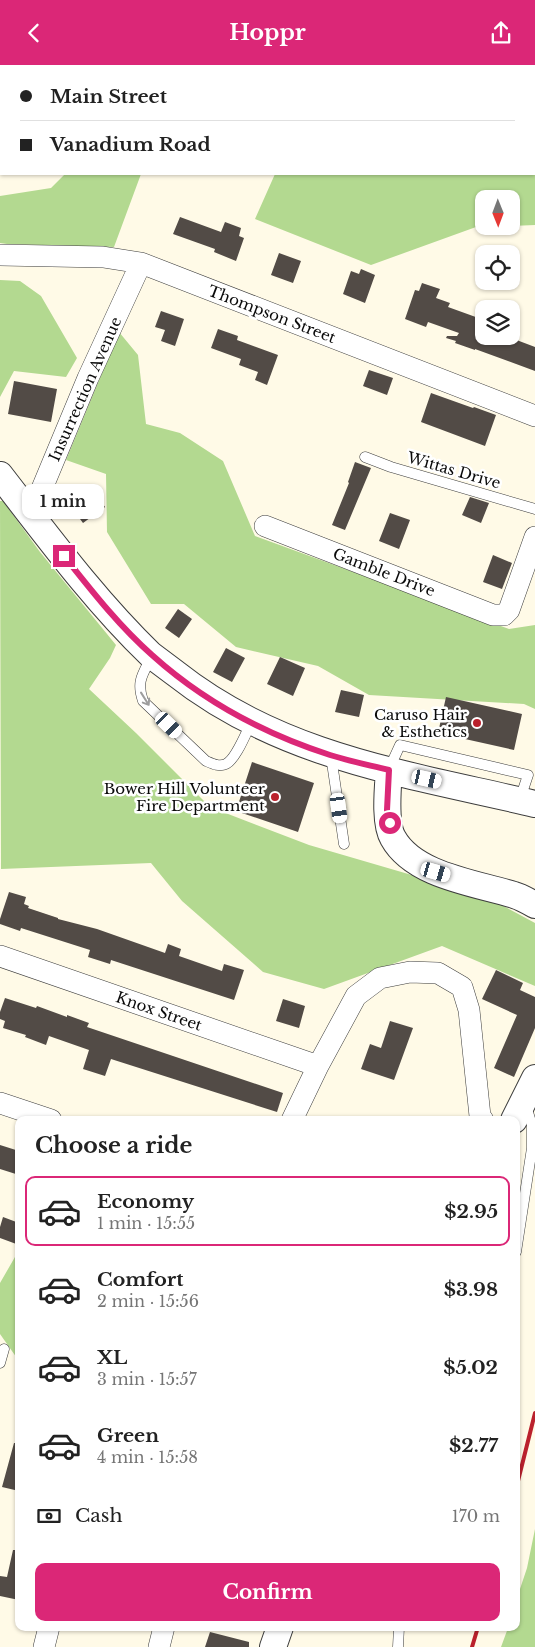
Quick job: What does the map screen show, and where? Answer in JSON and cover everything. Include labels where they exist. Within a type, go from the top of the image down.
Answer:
[{"type":"street","name":"Thompson Street","points":[[0,255],[103,257],[141,263],[535,416]]},
{"type":"street","name":"Insurrection Avenue","points":[[31,515],[88,378],[141,263]]},
{"type":"street","points":[[0,475],[97,597],[152,655],[200,693],[251,723],[331,755],[527,802]]},
{"type":"street","name":"Gamble Drive","points":[[265,526],[493,615],[504,615],[509,611],[535,537]]},
{"type":"street","points":[[389,770],[387,810],[392,837],[406,855],[436,872],[516,896],[535,905]]},
{"type":"street","name":"Knox Street","points":[[0,956],[318,1066]]},
{"type":"street","points":[[294,1116],[318,1066],[356,996],[380,978],[410,972],[438,973],[462,987],[469,1010],[480,1116]]},
{"type":"street","points":[[0,1103],[39,1116]]},
{"type":"street","points":[[44,1647],[48,1631]]},
{"type":"street","points":[[159,1647],[163,1631]]},
{"type":"street","points":[[273,1647],[279,1631]]},
{"type":"lane","name":"Wittas Drive","points":[[365,457],[391,467],[535,509]]},
{"type":"lane","points":[[152,655],[139,682],[143,701],[206,761],[216,765],[225,765],[232,760],[251,723]]},
{"type":"lane","points":[[331,755],[344,844]]},
{"type":"lane","points":[[520,1227],[532,1148],[532,1125],[524,1100]]},
{"type":"lane","points":[[0,1363],[4,1349]]},
{"type":"lane","points":[[398,1647],[399,1631]]},
{"type":"green space","points":[[64,175],[141,175],[114,247],[0,243],[0,196],[51,188]]},
{"type":"green space","points":[[275,175],[535,175],[535,225],[520,226],[520,190],[475,190],[475,227],[371,265],[255,219]]},
{"type":"green space","points":[[0,280],[20,281],[41,296],[77,358],[66,377],[14,371],[0,397]]},
{"type":"green space","points":[[119,332],[138,355],[146,424],[180,433],[223,461],[255,536],[509,629],[535,625],[535,709],[524,704],[369,695],[318,666],[236,647],[184,604],[151,604],[107,532],[106,474],[66,460]]},
{"type":"green space","points":[[0,501],[3,501],[40,552],[116,645],[110,658],[89,689],[210,807],[309,845],[487,897],[535,923],[535,986],[442,946],[324,989],[263,972],[182,901],[151,863],[1,869]]},
{"type":"green space","points":[[15,1257],[15,1355],[0,1334],[0,1283]]},
{"type":"green space","points":[[535,1529],[535,1647],[501,1647],[507,1631],[520,1631],[520,1589],[527,1568]]},
{"type":"building","points":[[180,217],[221,232],[225,222],[241,228],[239,236],[244,238],[236,261],[214,252],[215,249],[173,234]]},
{"type":"building","points":[[279,253],[301,261],[293,283],[271,275]]},
{"type":"building","points":[[361,269],[375,275],[365,303],[343,294],[351,271],[359,274]]},
{"type":"building","points":[[422,283],[440,289],[436,298],[450,303],[448,307],[475,317],[475,345],[520,345],[520,341],[535,347],[535,371],[455,343],[456,341],[446,338],[447,336],[457,336],[459,333],[428,322],[426,327],[405,319],[415,290],[419,291]]},
{"type":"building","points":[[161,311],[184,319],[175,346],[161,341],[165,330],[155,327]]},
{"type":"building","points":[[218,329],[238,336],[237,340],[278,355],[267,385],[255,380],[258,372],[239,365],[241,359],[211,348]]},
{"type":"building","points":[[369,370],[393,378],[387,395],[363,386]]},
{"type":"building","points":[[14,381],[57,389],[51,422],[8,414]]},
{"type":"building","points":[[431,393],[496,415],[485,446],[421,422]]},
{"type":"building","points":[[355,462],[371,468],[345,530],[332,525],[349,483]]},
{"type":"building","points":[[89,484],[105,507],[83,523],[66,500]]},
{"type":"building","points":[[470,497],[489,503],[481,523],[462,515]]},
{"type":"building","points":[[390,513],[410,520],[399,549],[379,541]]},
{"type":"building","points":[[493,555],[512,563],[502,589],[483,582]]},
{"type":"building","points":[[178,609],[192,619],[179,638],[165,628]]},
{"type":"building","points":[[226,648],[245,658],[232,682],[213,672]]},
{"type":"building","points":[[280,657],[305,668],[293,696],[267,684]]},
{"type":"building","points":[[341,690],[364,695],[359,717],[335,712]]},
{"type":"building","points":[[446,697],[522,714],[514,750],[438,733]]},
{"type":"building","name":"Bower Hill Volunteer Fire Department","points":[[252,762],[314,783],[298,832],[236,811]]},
{"type":"building","points":[[9,892],[26,897],[24,904],[29,906],[28,908],[58,919],[97,929],[165,953],[168,944],[181,949],[179,956],[222,971],[224,964],[244,970],[234,1000],[111,960],[110,964],[88,957],[90,950],[21,928],[20,931],[0,924]]},
{"type":"building","points":[[496,970],[523,983],[520,990],[535,997],[535,1028],[514,1077],[494,1068],[517,1015],[482,999]]},
{"type":"building","points":[[5,998],[36,1008],[37,1006],[67,1017],[67,1015],[89,1023],[87,1027],[283,1093],[277,1112],[111,1059],[105,1076],[83,1069],[89,1050],[49,1036],[46,1045],[25,1037],[26,1035],[3,1028],[5,1021],[0,1019],[0,1012]]},
{"type":"building","points":[[283,999],[305,1006],[299,1028],[276,1021]]},
{"type":"building","points":[[390,1021],[413,1028],[394,1080],[361,1069],[370,1044],[381,1048]]},
{"type":"building","points":[[0,1145],[15,1150],[15,1174],[0,1169]]},
{"type":"building","points":[[3,1217],[15,1222],[15,1244],[0,1238],[0,1227]]},
{"type":"building","points":[[14,1443],[15,1443],[15,1490],[2,1487]]},
{"type":"building","points":[[13,1550],[15,1550],[15,1599],[0,1596],[0,1576],[7,1577]]},
{"type":"building","points":[[210,1632],[249,1642],[249,1647],[205,1647]]},
{"type":"railway","points":[[520,1473],[535,1413]]},
{"type":"railway","points":[[472,1647],[477,1631]]},
{"type":"place","name":"Caruso Hair & Esthetics","points":[[477,723]]},
{"type":"place","name":"Bower Hill Volunteer Fire Department","points":[[275,797]]},
{"type":"route","points":[[64,556],[97,597],[152,655],[200,693],[251,723],[290,740],[331,755],[389,770],[387,810],[390,823]]}]
